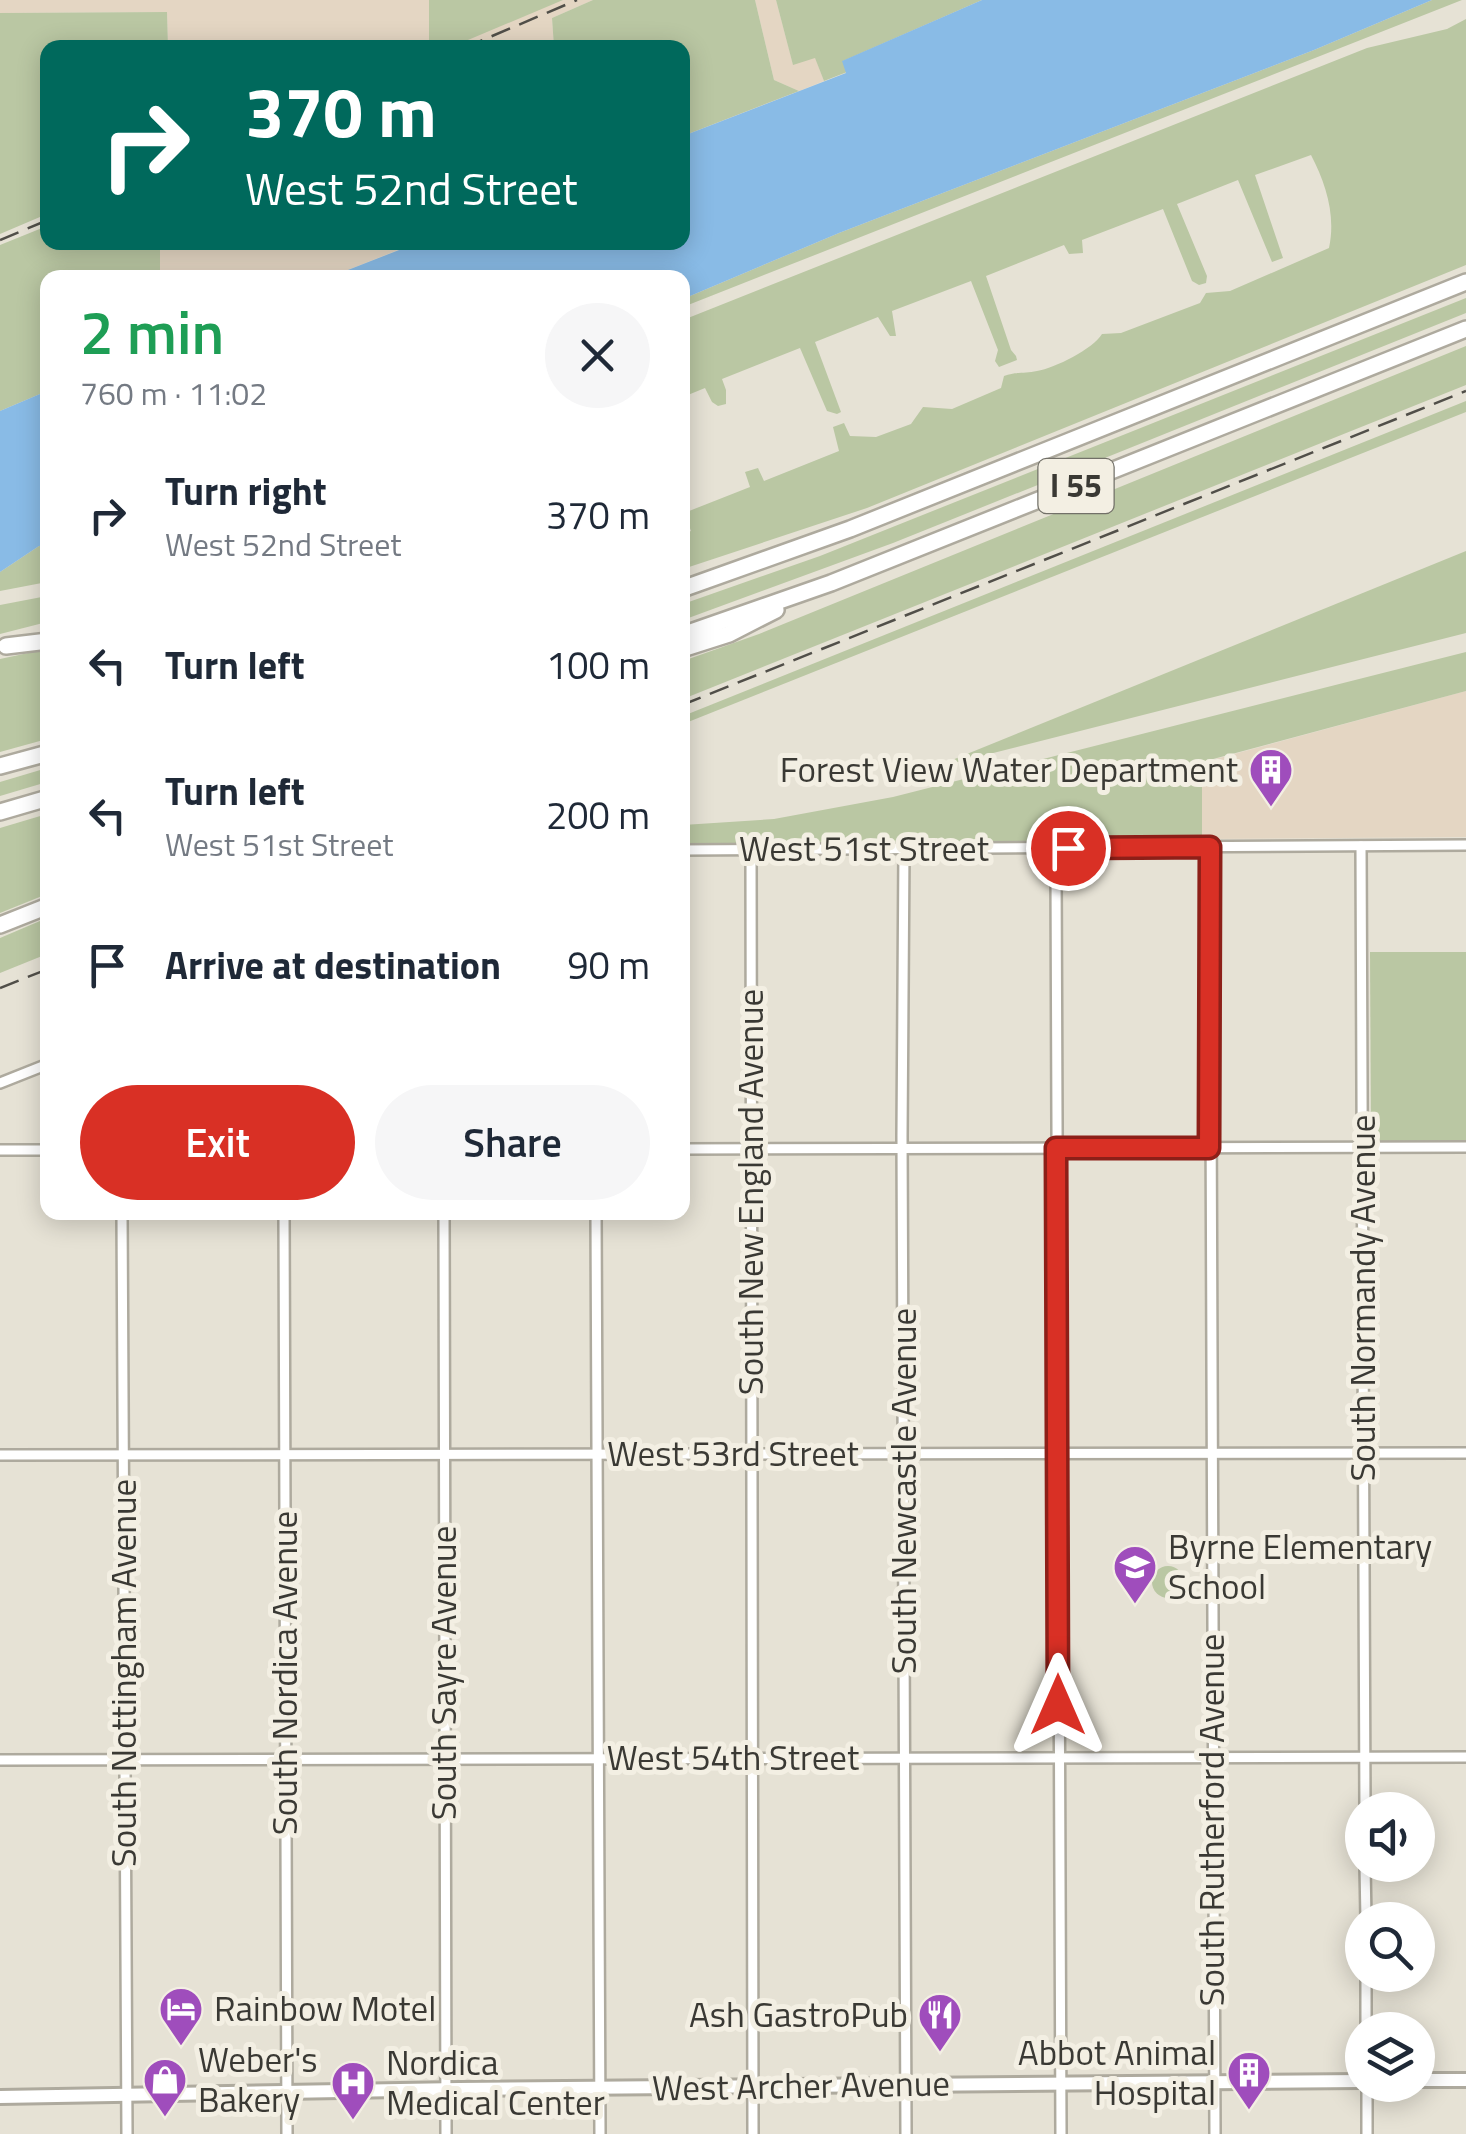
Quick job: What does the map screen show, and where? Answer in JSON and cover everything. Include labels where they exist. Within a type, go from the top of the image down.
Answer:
[{"type":"highway","name":"I 55","points":[[690,584],[746,568],[1466,282]]},
{"type":"highway","name":"I 55","points":[[690,631],[831,583],[1466,330]]},
{"type":"highway","points":[[690,646],[729,634],[831,583]]},
{"type":"highway","points":[[6,646],[40,642]]},
{"type":"highway","points":[[0,766],[40,755]]},
{"type":"highway","points":[[0,812],[40,800]]},
{"type":"highway","points":[[0,925],[40,909]]},
{"type":"main road","points":[[1435,2080],[1466,2080]]},
{"type":"main road","name":"West Archer Avenue","points":[[0,2098],[752,2086],[1345,2083]]},
{"type":"street","name":"West 51st Street","points":[[690,850],[1466,845]]},
{"type":"street","name":"South Normandy Avenue","points":[[1361,846],[1365,1792]]},
{"type":"street","name":"South Rutherford Avenue","points":[[1210,847],[1214,2134]]},
{"type":"street","name":"South Newcastle Avenue","points":[[904,849],[906,2134]]},
{"type":"street","name":"South New England Avenue","points":[[750,850],[753,2134]]},
{"type":"street","points":[[1056,871],[1060,2134]]},
{"type":"street","points":[[0,1083],[40,1067]]},
{"type":"street","points":[[690,1149],[1466,1147]]},
{"type":"street","points":[[0,1150],[40,1150]]},
{"type":"street","name":"South Nottingham Avenue","points":[[122,1220],[126,2134]]},
{"type":"street","name":"South Nordica Avenue","points":[[284,1220],[287,2134]]},
{"type":"street","name":"South Sayre Avenue","points":[[444,1220],[446,2134]]},
{"type":"street","points":[[596,1220],[600,2134]]},
{"type":"street","name":"West 53rd Street","points":[[0,1455],[1466,1452]]},
{"type":"street","name":"West 54th Street","points":[[0,1760],[1466,1757]]},
{"type":"street","points":[[1365,2102],[1367,2134]]},
{"type":"shaded area","points":[[0,0],[593,0],[552,18],[553,40],[168,40],[167,12],[0,13]]},
{"type":"shaded area","points":[[755,0],[776,0],[793,64],[815,57],[824,81],[799,91],[774,80]]},
{"type":"shaded area","points":[[160,250],[398,250],[348,270],[160,270]]},
{"type":"shaded area","points":[[1466,691],[1466,837],[1202,839],[1201,763]]},
{"type":"green space","points":[[429,0],[563,0],[468,40],[429,40]]},
{"type":"green space","points":[[593,0],[755,0],[774,80],[799,91],[690,133],[690,40],[554,40],[552,18]]},
{"type":"green space","points":[[776,0],[982,0],[843,61],[847,72],[824,81],[815,58],[793,65]]},
{"type":"green space","points":[[1432,0],[1462,0],[690,304],[690,296],[839,233],[1314,50]]},
{"type":"green space","points":[[167,12],[168,40],[40,40],[40,217],[0,234],[0,13]]},
{"type":"green space","points":[[1466,19],[1466,265],[867,508],[690,567],[690,511],[750,487],[745,472],[758,468],[764,481],[839,451],[833,427],[844,423],[850,436],[876,437],[911,424],[923,407],[952,409],[1001,388],[1004,376],[1063,362],[1091,346],[1102,334],[1121,333],[1200,303],[1206,293],[1230,291],[1329,248],[1330,212],[1311,155],[1255,175],[1283,258],[1272,262],[1238,180],[1177,204],[1207,276],[1206,283],[1192,281],[1163,209],[1082,240],[1083,253],[1069,254],[1064,245],[986,276],[1017,360],[999,367],[995,361],[998,350],[971,281],[892,311],[896,336],[890,336],[878,317],[815,342],[841,412],[837,414],[827,411],[800,348],[722,379],[726,404],[718,406],[712,402],[705,388],[690,394],[690,317],[1367,48],[1447,29]]},
{"type":"green space","points":[[40,229],[40,250],[160,250],[160,270],[40,270],[40,394],[0,411],[0,245]]},
{"type":"green space","points":[[1466,298],[1466,313],[893,543],[690,617],[690,602],[820,556]]},
{"type":"green space","points":[[1466,346],[1466,385],[690,696],[690,659],[759,634]]},
{"type":"green space","points":[[1466,401],[1466,412],[690,721],[690,713]]},
{"type":"green space","points":[[39,546],[40,583],[0,591],[0,572]]},
{"type":"green space","points":[[1466,551],[1466,633],[930,769]]},
{"type":"green space","points":[[40,597],[40,624],[0,634],[0,605]]},
{"type":"green space","points":[[40,650],[40,741],[0,752],[0,659]]},
{"type":"green space","points":[[1466,652],[1466,691],[1202,762],[1202,839],[690,846],[690,825],[774,819],[893,797]]},
{"type":"green space","points":[[40,770],[40,784],[0,796],[0,782]]},
{"type":"green space","points":[[40,816],[40,897],[0,913],[0,828]]},
{"type":"green space","points":[[40,921],[40,957],[0,973],[0,938]]},
{"type":"green space","points":[[1370,952],[1466,952],[1466,1141],[1379,1141],[1371,1137]]},
{"type":"green space","points":[[1168,1566],[1179,1571],[1184,1582],[1179,1593],[1168,1598],[1157,1593],[1152,1582],[1157,1571]]},
{"type":"water","points":[[982,0],[1432,0],[1314,50],[839,233],[690,296],[690,270],[348,270],[399,250],[690,250],[690,133],[846,73],[842,61]]},
{"type":"water","points":[[40,394],[40,546],[0,572],[0,411]]},
{"type":"railway","points":[[483,40],[577,0]]},
{"type":"railway","points":[[0,240],[40,223]]},
{"type":"railway","points":[[690,702],[1466,391]]},
{"type":"railway","points":[[0,988],[40,972]]},
{"type":"place","name":"Forest View Water Department","points":[[1271,808]]},
{"type":"place","name":"Byrne Elementary School","points":[[1135,1605]]},
{"type":"place","name":"Rainbow Motel","points":[[181,2047]]},
{"type":"place","name":"Ash GastroPub","points":[[940,2053]]},
{"type":"place","name":"Abbot Animal Hospital","points":[[1249,2111]]},
{"type":"place","name":"Weber's Bakery","points":[[165,2118]]},
{"type":"place","name":"Nordica Medical Center","points":[[353,2121]]},
{"type":"route","points":[[1058,1705],[1056,1148],[1209,1148],[1210,847],[1068,848]]}]
